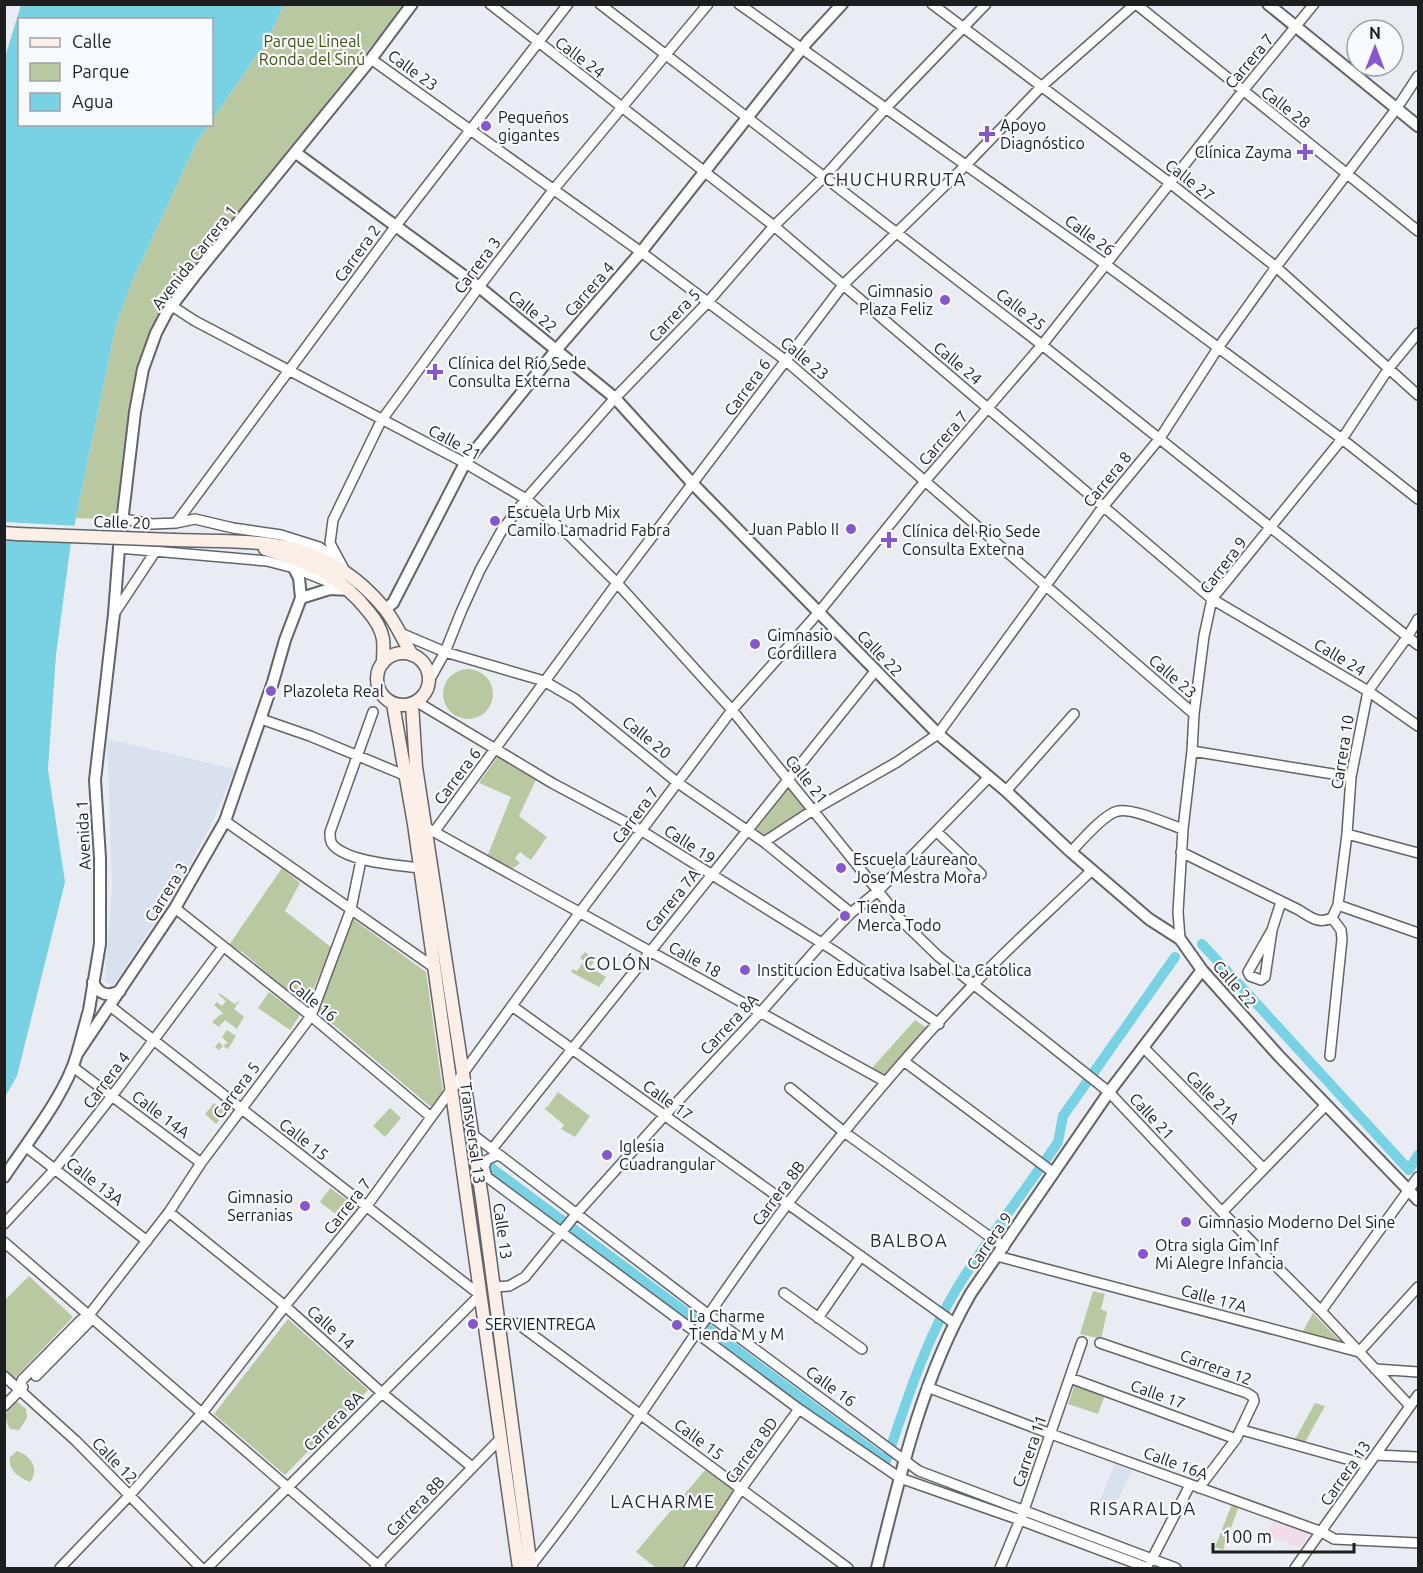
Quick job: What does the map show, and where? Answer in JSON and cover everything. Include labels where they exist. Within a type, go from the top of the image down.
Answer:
[{"type":"main road","name":"Calle 20","points":[[4,533],[238,542]]},
{"type":"main road","points":[[238,542],[285,546],[323,558],[345,571],[386,609],[412,655],[425,664],[430,680],[426,693],[414,703],[393,704],[381,693],[378,686],[379,670],[383,663],[396,654],[412,655]]},
{"type":"main road","points":[[238,542],[284,555],[327,572],[350,590],[380,628],[383,640],[383,663]]},
{"type":"main road","points":[[414,703],[416,767],[430,830]]},
{"type":"main road","name":"Transversal 13","points":[[393,704],[404,775],[409,792],[501,1438],[527,1568]]},
{"type":"main road","name":"Calle 13","points":[[430,830],[462,1074],[499,1323],[527,1568]]},
{"type":"street","name":"Avenida Carrera 1","points":[[114,614],[119,548],[135,412],[143,369],[156,333],[172,306],[196,274],[296,153],[412,4]]},
{"type":"street","name":"Calle 24","points":[[490,4],[538,44],[774,226],[1212,599],[1368,691],[1419,726]]},
{"type":"street","name":"Carrera 2","points":[[177,523],[468,130],[568,4]]},
{"type":"street","name":"Calle 25","points":[[600,4],[1042,345],[1419,645]]},
{"type":"street","name":"Carrera 3","points":[[345,571],[330,543],[333,520],[381,421],[554,189],[708,4]]},
{"type":"street","name":"Calle 26","points":[[739,4],[1105,264],[1419,499]]},
{"type":"street","name":"Carrera 4","points":[[386,609],[393,603],[465,463],[557,349],[641,252],[801,50],[842,4]]},
{"type":"street","name":"Calle 27","points":[[932,4],[1170,183],[1276,267],[1419,394]]},
{"type":"street","name":"Carrera 5","points":[[430,680],[445,652],[480,570],[502,530],[526,499],[615,398],[707,303],[774,226],[824,177],[886,108],[986,4]]},
{"type":"street","name":"Carrera 6","points":[[430,830],[495,750],[617,583],[843,285],[1041,87],[1136,4]]},
{"type":"street","name":"Calle 28","points":[[1136,4],[1242,92],[1419,231]]},
{"type":"street","points":[[1268,4],[1419,126]]},
{"type":"street","name":"Carrera 7","points":[[60,1569],[129,1496],[202,1413],[366,1207],[580,912],[732,710],[819,612],[925,481],[1042,345],[1314,4]]},
{"type":"street","name":"Calle 23","points":[[371,59],[641,252],[785,360],[1194,714]]},
{"type":"street","name":"Carrera 8","points":[[764,842],[813,810],[897,762],[938,734],[1103,507],[1160,438],[1218,348],[1419,76]]},
{"type":"street","name":"Calle 22","points":[[296,153],[479,287],[615,398],[693,484],[938,734],[1006,791],[1071,852],[1149,919],[1180,939],[1202,970],[1278,1055],[1419,1200]]},
{"type":"street","name":"Calle 21","points":[[172,306],[195,321],[381,421],[465,463],[526,499],[571,537],[617,583],[732,710],[903,922],[938,956],[1109,1092],[1359,1352]]},
{"type":"street","name":"Carrera 9","points":[[1180,939],[1178,912],[1182,829],[1204,636],[1212,599],[1341,439],[1389,368],[1419,333]]},
{"type":"street","points":[[124,519],[152,524]]},
{"type":"street","points":[[143,550],[139,546],[138,534],[146,525],[195,519],[233,528],[281,535],[320,547],[334,557],[345,571]]},
{"type":"street","points":[[119,548],[259,560],[294,568],[350,590]]},
{"type":"street","points":[[114,614],[155,552]]},
{"type":"street","points":[[284,555],[299,578],[301,598],[330,589],[350,590]]},
{"type":"street","name":"Carrera 3","points":[[4,1177],[47,1113],[73,1067],[77,1054],[175,908],[225,821],[301,598]]},
{"type":"street","name":"Avenida 1","points":[[77,1054],[89,1010],[100,944],[100,858],[95,780],[114,614]]},
{"type":"street","name":"Carrera 10","points":[[1332,918],[1338,905],[1351,777],[1368,691],[1419,619]]},
{"type":"street","name":"Calle 20","points":[[398,632],[445,652],[544,681],[574,699],[678,783],[764,842],[851,913]]},
{"type":"street","name":"Carrera 7A","points":[[492,1149],[876,670]]},
{"type":"street","name":"Calle 19","points":[[414,703],[552,783],[642,831],[821,944],[939,1024]]},
{"type":"street","points":[[373,712],[330,837],[335,847],[361,860],[419,868]]},
{"type":"street","points":[[1006,791],[1074,714]]},
{"type":"street","points":[[261,719],[359,754],[404,775]]},
{"type":"street","points":[[1192,752],[1351,777]]},
{"type":"street","name":"Carrera 8A","points":[[494,1287],[509,1286],[525,1277],[664,1115],[821,944],[851,913],[879,890],[989,777]]},
{"type":"street","points":[[1071,852],[1107,817],[1117,811],[1131,812],[1182,829]]},
{"type":"street","points":[[225,821],[432,966]]},
{"type":"street","name":"Calle 18","points":[[430,830],[886,1082]]},
{"type":"street","points":[[937,832],[981,874]]},
{"type":"street","points":[[1347,834],[1419,853]]},
{"type":"street","points":[[1181,852],[1316,921],[1324,922],[1332,918],[1341,930],[1330,1056]]},
{"type":"street","name":"Carrera 5","points":[[4,1406],[19,1390],[22,1380],[81,1320],[89,1315],[169,1212],[201,1163],[310,1016],[351,909],[361,860]]},
{"type":"street","name":"Carrera 8B","points":[[527,1568],[641,1415],[788,1204],[844,1132],[974,983],[1092,870]]},
{"type":"street","points":[[1272,930],[1248,972],[1250,976],[1262,980],[1265,977],[1272,930],[1281,902]]},
{"type":"street","points":[[1338,905],[1419,933]]},
{"type":"street","name":"Calle 16","points":[[175,908],[431,1117]]},
{"type":"street","name":"Carrera 4","points":[[4,1224],[55,1169],[223,947]]},
{"type":"street","name":"Carrera 9","points":[[877,1569],[900,1478],[950,1320],[971,1293],[997,1245],[1048,1168],[1202,970]]},
{"type":"street","points":[[93,982],[97,990],[104,995],[113,995],[120,991]]},
{"type":"street","name":"Calle 15","points":[[110,1006],[480,1295]]},
{"type":"street","name":"Calle 17","points":[[512,1006],[950,1320]]},
{"type":"street","name":"Calle 21A","points":[[1143,1047],[1263,1168]]},
{"type":"street","points":[[904,1062],[1048,1168]]},
{"type":"street","name":"Calle 14A","points":[[73,1067],[201,1163]]},
{"type":"street","name":"Calle 17A","points":[[790,1088],[844,1132],[997,1245],[1359,1352]]},
{"type":"street","points":[[1222,1212],[1326,1105]]},
{"type":"street","name":"Calle 16","points":[[472,1134],[505,1158],[703,1323],[799,1409],[900,1478],[1147,1568]]},
{"type":"street","name":"Calle 13A","points":[[25,1146],[147,1241]]},
{"type":"street","name":"Calle 16","points":[[505,1158],[496,1155],[485,1163],[488,1177],[563,1231],[875,1437],[905,1462],[920,1471],[1153,1558],[1176,1569]]},
{"type":"street","points":[[1321,1311],[1419,1177]]},
{"type":"street","points":[[482,1198],[492,1180]]},
{"type":"street","name":"Calle 14","points":[[169,1212],[285,1306],[382,1393],[472,1467]]},
{"type":"street","points":[[4,1242],[378,1568]]},
{"type":"street","points":[[818,1318],[861,1256]]},
{"type":"street","points":[[1410,1406],[1359,1352],[1419,1287]]},
{"type":"street","points":[[784,1293],[862,1349]]},
{"type":"street","name":"Carrera 8A","points":[[207,1569],[480,1295]]},
{"type":"street","name":"Calle 15","points":[[499,1323],[518,1324],[848,1569]]},
{"type":"street","name":"Carrera 11","points":[[1000,1569],[1024,1510],[1082,1342]]},
{"type":"street","name":"Carrera 12","points":[[1100,1343],[1247,1393],[1253,1397],[1254,1401],[1242,1430],[1195,1486],[1147,1568]]},
{"type":"street","points":[[1374,1369],[1419,1372]]},
{"type":"street","name":"Calle 12","points":[[4,1376],[76,1441],[201,1569]]},
{"type":"street","name":"Calle 17","points":[[1070,1378],[1236,1439]]},
{"type":"street","name":"Calle 16A","points":[[927,1387],[1322,1532],[1334,1539],[1419,1543]]},
{"type":"street","name":"Carrera 13","points":[[1295,1569],[1419,1395]]},
{"type":"street","name":"Carrera 8D","points":[[689,1569],[741,1489],[799,1409]]},
{"type":"street","points":[[1242,1430],[1368,1465]]},
{"type":"street","name":"Carrera 8B","points":[[378,1568],[501,1438]]},
{"type":"street","points":[[1376,1455],[1419,1456]]},
{"type":"shaded area","points":[[107,739],[235,769],[213,821],[180,884],[113,986],[105,981],[112,887]]},
{"type":"shaded area","points":[[1115,1464],[1132,1470],[1113,1510],[1098,1505]]},
{"type":"shaded area","points":[[1274,1520],[1309,1533],[1300,1548],[1267,1536]]},
{"type":"green space","name":"Parque Lineal Ronda del Sinú","points":[[284,5],[404,5],[162,310],[150,335],[134,386],[126,438],[121,520],[76,518],[116,325],[131,284],[197,141],[208,126],[213,126],[213,119],[266,42]]},
{"type":"green space","points":[[463,669],[473,669],[486,676],[493,689],[493,699],[486,712],[473,719],[463,719],[454,715],[447,708],[443,699],[443,689],[447,680],[454,673]]},
{"type":"green space","points":[[498,756],[536,780],[519,816],[547,837],[531,860],[520,852],[515,858],[520,863],[512,869],[487,857],[511,797],[479,783]]},
{"type":"green space","points":[[787,783],[809,810],[765,839],[751,828]]},
{"type":"green space","points":[[282,868],[300,883],[285,911],[332,948],[306,1005],[242,952],[229,945]]},
{"type":"green space","points":[[353,919],[426,972],[443,1093],[431,1107],[317,1011]]},
{"type":"green space","points":[[585,952],[595,960],[590,967],[606,977],[599,987],[571,972],[573,969],[577,971],[584,961],[580,958]]},
{"type":"green space","points":[[269,992],[300,1015],[290,1030],[258,1008]]},
{"type":"green space","points":[[219,993],[235,1004],[240,1000],[234,1009],[244,1017],[237,1029],[225,1020],[219,1027],[212,1022],[223,1013],[214,1005],[217,1002],[222,1006],[226,1001]]},
{"type":"green space","points":[[915,1020],[930,1030],[887,1077],[872,1068]]},
{"type":"green space","points":[[227,1030],[236,1036],[228,1049],[223,1046],[228,1043],[222,1037]]},
{"type":"green space","points":[[219,1042],[223,1046],[219,1050],[215,1047]]},
{"type":"green space","points":[[558,1092],[590,1116],[575,1137],[561,1129],[564,1125],[545,1109],[547,1106],[550,1108],[548,1106]]},
{"type":"green space","points":[[214,1103],[226,1112],[216,1124],[205,1114]]},
{"type":"green space","points":[[390,1108],[401,1118],[385,1137],[373,1126]]},
{"type":"green space","points":[[330,1188],[354,1205],[342,1219],[320,1202]]},
{"type":"green space","points":[[29,1276],[73,1317],[14,1379],[5,1370],[4,1301]]},
{"type":"green space","points":[[1093,1291],[1105,1294],[1101,1309],[1107,1312],[1101,1339],[1080,1334]]},
{"type":"green space","points":[[1313,1313],[1341,1342],[1302,1333]]},
{"type":"green space","points":[[288,1319],[368,1390],[285,1475],[214,1414]]},
{"type":"green space","points":[[1076,1381],[1106,1392],[1098,1414],[1068,1404]]},
{"type":"green space","points":[[15,1400],[26,1409],[27,1418],[19,1430],[10,1429],[6,1421],[7,1411]]},
{"type":"green space","points":[[1315,1403],[1325,1406],[1304,1444],[1294,1441]]},
{"type":"green space","points":[[17,1451],[30,1460],[34,1468],[30,1482],[18,1476],[11,1466],[10,1457]]},
{"type":"green space","points":[[705,1470],[736,1491],[684,1568],[656,1568],[636,1552]]},
{"type":"green space","points":[[1232,1504],[1239,1506],[1223,1550],[1215,1547]]},
{"type":"water","points":[[21,5],[284,5],[266,42],[213,119],[213,18],[18,18],[18,126],[208,126],[197,141],[131,284],[116,325],[71,542],[56,655],[48,769],[65,882],[17,1076],[5,1097],[5,57]]},
{"type":"pier","points":[[5,522],[77,526],[74,542],[4,537]]},
{"type":"waterway","points":[[1202,944],[1409,1170],[1418,1155]]},
{"type":"waterway","points":[[486,1164],[886,1461],[935,1329],[957,1288],[1058,1142],[1063,1116],[1175,957]]},
{"type":"place","name":"Pequeños gigantes","points":[[486,126]]},
{"type":"place","name":"Apoyo Diagnóstico","points":[[987,134]]},
{"type":"place","name":"Clínica Zayma","points":[[1305,152]]},
{"type":"place","name":"Gimnasio Plaza Feliz","points":[[945,300]]},
{"type":"place","name":"Clínica del Río Sede Consulta Externa","points":[[435,372]]},
{"type":"place","name":"Escuela Urb Mix Camilo Lamadrid Fabra","points":[[495,521]]},
{"type":"place","name":"Juan Pablo II","points":[[851,529]]},
{"type":"place","name":"Clínica del Rio Sede Consulta Externa","points":[[889,540]]},
{"type":"place","name":"Gimnasio Cordillera","points":[[755,644]]},
{"type":"place","name":"Plazoleta Real","points":[[271,691]]},
{"type":"place","name":"Escuela Laureano Jose Mestra Mora","points":[[841,868]]},
{"type":"place","name":"Tienda Merca Todo","points":[[845,916]]},
{"type":"place","name":"Institucion Educativa Isabel La Catolica","points":[[745,970]]},
{"type":"place","name":"Iglesia Cuadrangular","points":[[607,1155]]},
{"type":"place","name":"Gimnasio Serranias","points":[[305,1206]]},
{"type":"place","name":"Gimnasio Moderno Del Sine","points":[[1186,1222]]},
{"type":"place","name":"Otra sigla Gim Inf Mi Alegre Infancia","points":[[1143,1254]]},
{"type":"place","name":"SERVIENTREGA","points":[[473,1324]]},
{"type":"place","name":"La Charme Tienda M y M","points":[[677,1325]]},
{"type":"district","name":"CHUCHURRUTA","points":[[895,180]]},
{"type":"district","name":"COLÓN","points":[[618,964]]},
{"type":"district","name":"BALBOA","points":[[909,1241]]},
{"type":"district","name":"LACHARME","points":[[663,1502]]},
{"type":"district","name":"RISARALDA","points":[[1143,1509]]}]
